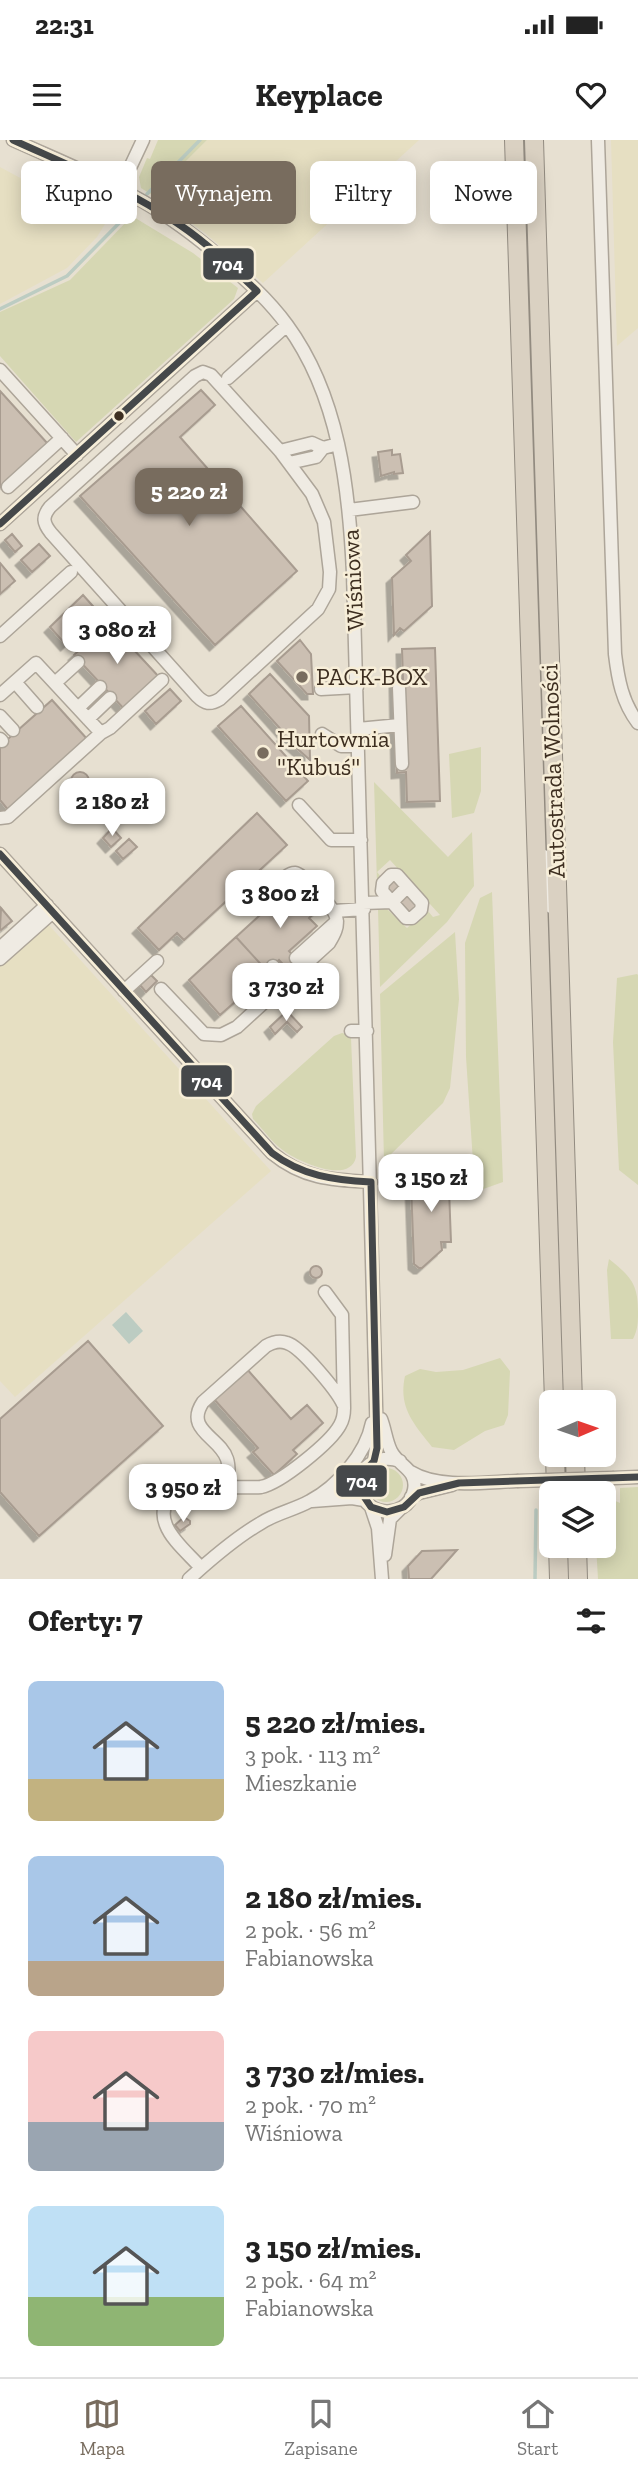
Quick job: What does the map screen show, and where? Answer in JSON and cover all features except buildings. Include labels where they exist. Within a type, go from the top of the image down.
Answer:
[{"type":"highway","name":"Autostrada Wolności","points":[[514,140],[554,1390]]},
{"type":"highway","name":"Autostrada Wolności","points":[[534,140],[573,1390]]},
{"type":"highway","points":[[558,1558],[559,1579]]},
{"type":"highway","points":[[577,1558],[578,1579]]},
{"type":"street","name":"Wiśniowa","points":[[13,140],[59,161]]},
{"type":"street","points":[[133,161],[143,140]]},
{"type":"street","points":[[598,140],[615,653],[620,686],[638,723]]},
{"type":"street","name":"Wiśniowa","points":[[137,199],[181,226],[257,291],[287,325],[316,377],[338,444],[349,510],[357,687],[377,1448],[374,1461]]},
{"type":"street","points":[[0,524],[257,291]]},
{"type":"street","points":[[228,378],[287,325]]},
{"type":"street","points":[[0,370],[77,454]]},
{"type":"street","points":[[203,372],[211,375],[289,463],[312,494],[322,514],[327,536],[329,589],[322,603],[309,617],[220,699],[211,703],[205,702],[103,593],[51,533],[44,517],[50,507],[195,376],[203,372]]},
{"type":"street","points":[[8,488],[62,438]]},
{"type":"street","points":[[280,451],[312,443],[323,448]]},
{"type":"street","points":[[289,463],[316,457],[323,448],[338,444]]},
{"type":"street","points":[[349,510],[413,502]]},
{"type":"street","points":[[0,636],[71,572]]},
{"type":"street","points":[[55,683],[78,662]]},
{"type":"street","points":[[0,695],[36,663],[101,733]]},
{"type":"street","points":[[0,818],[8,817],[162,680]]},
{"type":"street","points":[[15,682],[37,707]]},
{"type":"street","points":[[78,708],[100,687]]},
{"type":"street","points":[[321,689],[357,687]]},
{"type":"street","points":[[399,688],[402,764]]},
{"type":"street","points":[[88,719],[110,698]]},
{"type":"street","points":[[0,716],[13,730]]},
{"type":"street","points":[[358,729],[400,725]]},
{"type":"street","points":[[322,734],[341,746],[359,746]]},
{"type":"street","points":[[535,786],[559,972]]},
{"type":"street","points":[[540,972],[554,786]]},
{"type":"street","points":[[299,805],[331,840],[362,840]]},
{"type":"street","points":[[0,854],[50,909],[76,946],[123,997],[220,1088],[244,1114],[272,1153],[297,1171],[328,1179],[371,1182]]},
{"type":"street","points":[[161,989],[204,1034],[216,1036],[232,1031],[329,943],[336,930],[335,916],[309,882],[298,874],[290,874],[277,885]]},
{"type":"street","points":[[391,875],[396,875],[408,887],[422,903],[421,910],[408,919],[382,891],[383,883],[391,875]]},
{"type":"street","points":[[296,958],[335,916],[363,906],[392,902],[408,887]]},
{"type":"street","points":[[0,947],[50,909]]},
{"type":"street","points":[[0,960],[50,909]]},
{"type":"street","points":[[123,997],[157,961]]},
{"type":"street","points":[[273,966],[287,981]]},
{"type":"street","points":[[351,1031],[367,1031]]},
{"type":"street","points":[[201,1568],[167,1528],[164,1511],[173,1496],[182,1491],[267,1486],[287,1475],[336,1431],[342,1420],[342,1315],[325,1292]]},
{"type":"street","points":[[228,1488],[226,1456],[199,1425],[197,1413],[203,1402],[266,1346],[278,1341],[291,1344],[340,1396],[344,1408]]},
{"type":"street","points":[[376,1406],[392,1455],[418,1476],[459,1483],[638,1477]]},
{"type":"street","points":[[310,1501],[350,1467],[371,1432],[376,1406]]},
{"type":"street","points":[[189,1579],[244,1533],[263,1521],[353,1481],[374,1461],[392,1458],[400,1461]]},
{"type":"street","points":[[411,1472],[414,1484],[411,1497]]},
{"type":"street","points":[[362,1474],[361,1492],[378,1528],[382,1576]]},
{"type":"street","points":[[382,1576],[390,1519],[411,1497],[459,1483]]},
{"type":"street","points":[[310,1501],[352,1499],[387,1512],[400,1508]]},
{"type":"shaded area","points":[[207,140],[419,140],[396,161],[310,161],[310,224],[327,224],[263,283],[192,224],[296,224],[296,161],[186,161]]},
{"type":"shaded area","points":[[611,140],[638,140],[638,328],[617,346]]},
{"type":"shaded area","points":[[0,167],[21,178],[21,224],[105,224],[97,237],[67,268],[0,304]]},
{"type":"shaded area","points":[[47,923],[271,1171],[15,1397],[0,1381],[0,964]]},
{"type":"shaded area","points":[[126,1312],[143,1331],[129,1344],[112,1325]]},
{"type":"green space","points":[[158,140],[207,140],[186,161],[151,161],[151,194],[141,188],[139,177],[147,158],[150,159]]},
{"type":"green space","points":[[137,219],[193,253],[238,288],[234,299],[76,442],[0,356],[0,312],[70,280],[124,224],[137,224]]},
{"type":"green space","points":[[481,747],[481,791],[474,813],[452,818],[449,754]]},
{"type":"green space","points":[[374,782],[448,857],[472,832],[474,886],[447,922],[380,987],[378,908],[387,909],[407,928],[427,910],[433,917],[440,915],[390,860],[377,872],[382,878],[377,883]]},
{"type":"green space","points":[[492,892],[503,1182],[475,1192],[466,1057],[465,943],[480,898]]},
{"type":"green space","points":[[455,932],[459,999],[450,1088],[443,1103],[384,1161],[380,994]]},
{"type":"green space","points":[[637,974],[638,1185],[619,1170],[613,1042],[617,978]]},
{"type":"green space","points":[[342,1033],[350,1035],[351,1038],[356,1157],[352,1165],[344,1169],[323,1169],[284,1151],[253,1119],[252,1114],[256,1106],[334,1036]]},
{"type":"green space","points":[[609,1259],[631,1281],[636,1293],[638,1322],[633,1339],[611,1339],[607,1270]]},
{"type":"green space","points":[[500,1358],[510,1371],[508,1415],[504,1425],[485,1431],[454,1450],[432,1447],[409,1415],[404,1397],[405,1376],[420,1369],[436,1372],[463,1370]]},
{"type":"green space","points":[[386,1468],[398,1473],[403,1485],[398,1497],[386,1502],[374,1497],[369,1485],[374,1473]]},
{"type":"green space","points":[[638,1487],[638,1579],[598,1579],[597,1558],[616,1558],[616,1501],[620,1503],[620,1488]]},
{"type":"waterway","points":[[147,194],[200,140]]},
{"type":"waterway","points":[[0,309],[67,276],[118,224]]},
{"type":"waterway","points":[[535,1579],[536,1510]]},
{"type":"transit line","name":"704","points":[[13,140],[98,179],[160,212],[200,240],[257,291]]},
{"type":"transit line","name":"704","points":[[0,524],[257,291]]},
{"type":"transit line","name":"704","points":[[0,854],[272,1153],[307,1172],[344,1180],[371,1182]]},
{"type":"transit line","name":"704","points":[[371,1182],[377,1448],[374,1461],[362,1474],[361,1492],[371,1507],[387,1512],[404,1507],[419,1493],[459,1483],[638,1477]]},
{"type":"place","name":"PACK-BOX","points":[[302,677]]},
{"type":"place","name":"Hurtownia \"Kubuś\"","points":[[263,753]]}]
